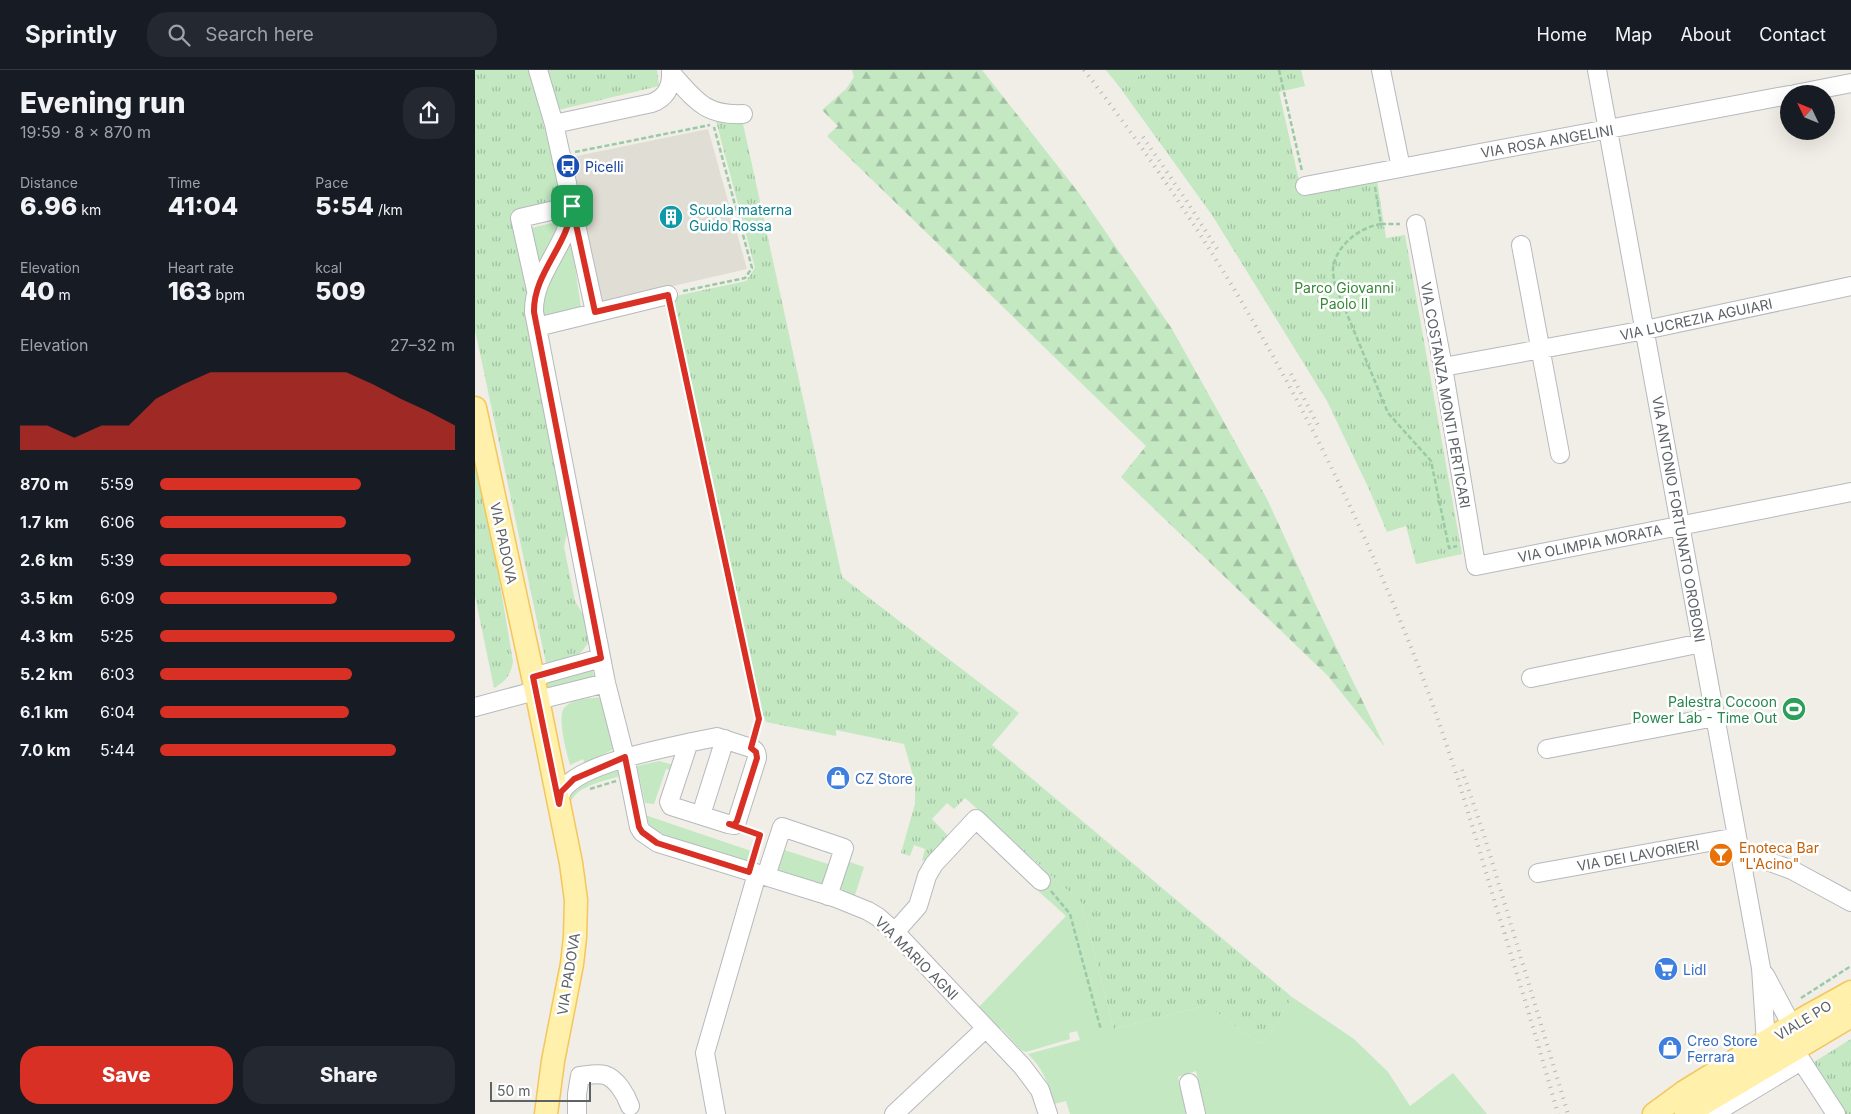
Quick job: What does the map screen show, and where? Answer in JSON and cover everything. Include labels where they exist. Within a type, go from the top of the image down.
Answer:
[{"type":"main road","name":"VIA PADOVA","points":[[475,408],[575,887],[573,964],[553,1061],[546,1114]]},
{"type":"main road","name":"VIALE PO","points":[[1654,1114],[1684,1092],[1766,1042],[1797,1045],[1851,992]]},
{"type":"main road","name":"VIALE PO","points":[[1686,1114],[1797,1045],[1851,1016]]},
{"type":"street","points":[[538,70],[554,124],[595,312]]},
{"type":"street","points":[[1381,70],[1401,168]]},
{"type":"street","name":"VIA ANTONIO FORTUNATO OROBONI","points":[[1597,70],[1761,968],[1766,1042]]},
{"type":"street","points":[[554,124],[659,100],[665,94],[671,75],[710,111],[743,114]]},
{"type":"street","points":[[1835,86],[1851,83]]},
{"type":"street","name":"VIA ROSA ANGELINI","points":[[1305,186],[1780,97]]},
{"type":"street","points":[[572,206],[571,217],[563,239],[536,290],[534,300],[535,320],[606,683],[625,757]]},
{"type":"street","points":[[536,290],[520,218],[572,206]]},
{"type":"street","name":"VIA COSTANZA MONTI PERTICARI","points":[[1416,224],[1443,367],[1476,566]]},
{"type":"street","points":[[1521,245],[1560,454]]},
{"type":"street","name":"VIA LUCREZIA AGUIARI","points":[[1443,367],[1645,330],[1851,286]]},
{"type":"street","points":[[535,320],[595,312],[668,295]]},
{"type":"street","name":"VIA OLIMPIA MORATA","points":[[1476,566],[1851,492]]},
{"type":"street","points":[[1531,678],[1702,643]]},
{"type":"street","points":[[475,707],[535,689],[601,658]]},
{"type":"street","points":[[535,689],[606,683]]},
{"type":"street","points":[[1547,749],[1715,716]]},
{"type":"street","points":[[559,804],[561,792],[574,779],[591,780],[625,757],[692,742],[717,737],[751,748],[756,752],[757,758],[737,821],[734,825],[671,806],[669,802],[688,745],[692,742]]},
{"type":"street","points":[[701,815],[725,739]]},
{"type":"street","name":"VIA MARIO AGNI","points":[[625,757],[639,827],[642,832],[657,843],[828,896],[879,917],[1021,1066],[1043,1096],[1048,1114]]},
{"type":"street","points":[[895,932],[918,906],[927,876],[934,864],[976,819],[1041,880]]},
{"type":"street","points":[[716,1114],[705,1053],[757,874],[782,827],[844,848],[828,896]]},
{"type":"street","points":[[1739,844],[1851,902]]},
{"type":"street","name":"VIA DEI LAVORIERI","points":[[1538,872],[1739,844]]},
{"type":"street","name":"VIA ANTONIO FORTUNATO OROBONI","points":[[1761,968],[1797,1045]]},
{"type":"street","points":[[894,1114],[986,1028]]},
{"type":"street","points":[[1797,1045],[1836,1114]]},
{"type":"street","name":"VIALE PO","points":[[1713,1114],[1797,1045]]},
{"type":"street","points":[[577,1114],[580,1076],[603,1074],[611,1078],[626,1097],[630,1106]]},
{"type":"street","points":[[1189,1083],[1197,1114]]},
{"type":"path","points":[[1279,70],[1305,186]]},
{"type":"path","points":[[560,155],[713,124],[752,268],[745,278],[668,295],[759,719],[751,748]]},
{"type":"path","points":[[1373,173],[1381,224]]},
{"type":"path","points":[[1416,224],[1381,224],[1370,226],[1349,240],[1339,252],[1333,269],[1335,285],[1388,413],[1431,461],[1449,548],[1472,543]]},
{"type":"path","points":[[729,824],[760,835],[757,874]]},
{"type":"path","points":[[1041,880],[1070,914],[1101,1030]]},
{"type":"path","name":"VIALE PO","points":[[1798,1000],[1851,966]]},
{"type":"shaded area","points":[[708,129],[747,269],[599,303],[567,158]]},
{"type":"green space","points":[[475,70],[530,70],[562,199],[511,212],[570,518],[564,547],[575,601],[591,628],[589,642],[574,658],[546,663],[475,330]]},
{"type":"green space","points":[[545,70],[657,70],[659,86],[554,111]]},
{"type":"green space","points":[[852,70],[982,70],[1079,193],[1172,329],[1267,499],[1320,614],[1385,747],[1328,676],[1121,477],[1146,446],[827,136],[838,126],[822,110],[846,89],[854,77]]},
{"type":"green space","points":[[1106,70],[1148,70],[1121,89]]},
{"type":"green space","name":"Parco Giovanni Paolo II","points":[[1148,70],[1301,70],[1305,86],[1279,92],[1302,194],[1377,180],[1386,238],[1405,235],[1462,554],[1416,564],[1406,526],[1387,532],[1369,489],[1327,401],[1212,215],[1121,89]]},
{"type":"green space","points":[[742,119],[842,577],[1019,713],[992,745],[1292,997],[1265,1042],[1260,1044],[1207,1005],[1114,1029],[1081,902],[965,798],[954,809],[947,803],[932,819],[950,838],[931,858],[922,861],[925,849],[914,845],[910,856],[901,853],[915,804],[915,782],[904,744],[836,730],[836,736],[766,722],[761,710],[671,297],[746,281],[755,268],[716,121]]},
{"type":"green space","points":[[560,212],[558,232],[537,272],[527,229],[552,223],[555,214]]},
{"type":"green space","points":[[571,239],[581,308],[543,317],[543,297],[546,287],[555,266]]},
{"type":"green space","points":[[475,458],[491,530],[513,662],[507,678],[494,688],[475,596]]},
{"type":"green space","points":[[592,668],[595,680],[548,691],[545,680]]},
{"type":"green space","points":[[606,697],[618,747],[585,763],[583,759],[570,765],[562,726],[565,707],[584,699]]},
{"type":"green space","points":[[659,761],[677,766],[675,771],[666,769],[654,804],[645,803],[637,766]]},
{"type":"green space","points":[[621,763],[623,775],[587,787],[575,795],[571,801],[570,792],[572,789]]},
{"type":"green space","points":[[645,815],[751,851],[748,864],[652,830]]},
{"type":"green space","points":[[778,848],[831,865],[825,885],[771,869]]},
{"type":"green space","points":[[847,861],[864,867],[855,895],[838,890]]},
{"type":"green space","points":[[1041,866],[1081,902],[1114,1029],[1207,1005],[1260,1044],[1265,1042],[1292,997],[1354,1039],[1388,1072],[1410,1106],[1453,1073],[1487,1114],[1206,1114],[1196,1071],[1178,1077],[1187,1114],[1070,1114],[1066,1101],[1054,1104],[1045,1077],[1038,1065],[1028,1054],[1080,1040],[1077,1031],[1069,1033],[1070,1039],[1026,1052],[1021,1050],[1001,1028],[996,1032],[976,1010],[1066,916],[1028,882]]},
{"type":"green space","points":[[1851,1039],[1851,1114],[1844,1114],[1811,1064]]},
{"type":"railway","points":[[1084,70],[1135,138],[1229,280],[1312,428],[1349,504],[1384,582],[1438,720],[1468,811],[1558,1114]]},
{"type":"railway","points":[[1143,137],[1217,249]]},
{"type":"railway","points":[[1291,374],[1320,429]]},
{"type":"railway","points":[[1462,770],[1484,835],[1568,1114]]},
{"type":"place","name":"Picelli","points":[[568,166]]},
{"type":"place","name":"Scuola materna Guido Rossa","points":[[671,217]]},
{"type":"place","name":"Palestra Cocoon Power Lab - Time Out","points":[[1794,709]]},
{"type":"place","name":"CZ Store","points":[[838,778]]},
{"type":"place","name":"Enoteca Bar \"L'Acino\"","points":[[1721,855]]},
{"type":"place","name":"Lidl","points":[[1666,969]]},
{"type":"place","name":"Creo Store Ferrara","points":[[1670,1048]]},
{"type":"route","points":[[572,206],[595,312],[668,295],[759,719],[751,748],[756,752],[757,758],[737,821],[734,825],[729,824],[760,835],[749,872],[657,843],[642,832],[639,827],[625,757],[574,779],[561,792],[559,804],[533,677],[601,658],[534,312],[536,290],[569,226],[572,206]]}]
